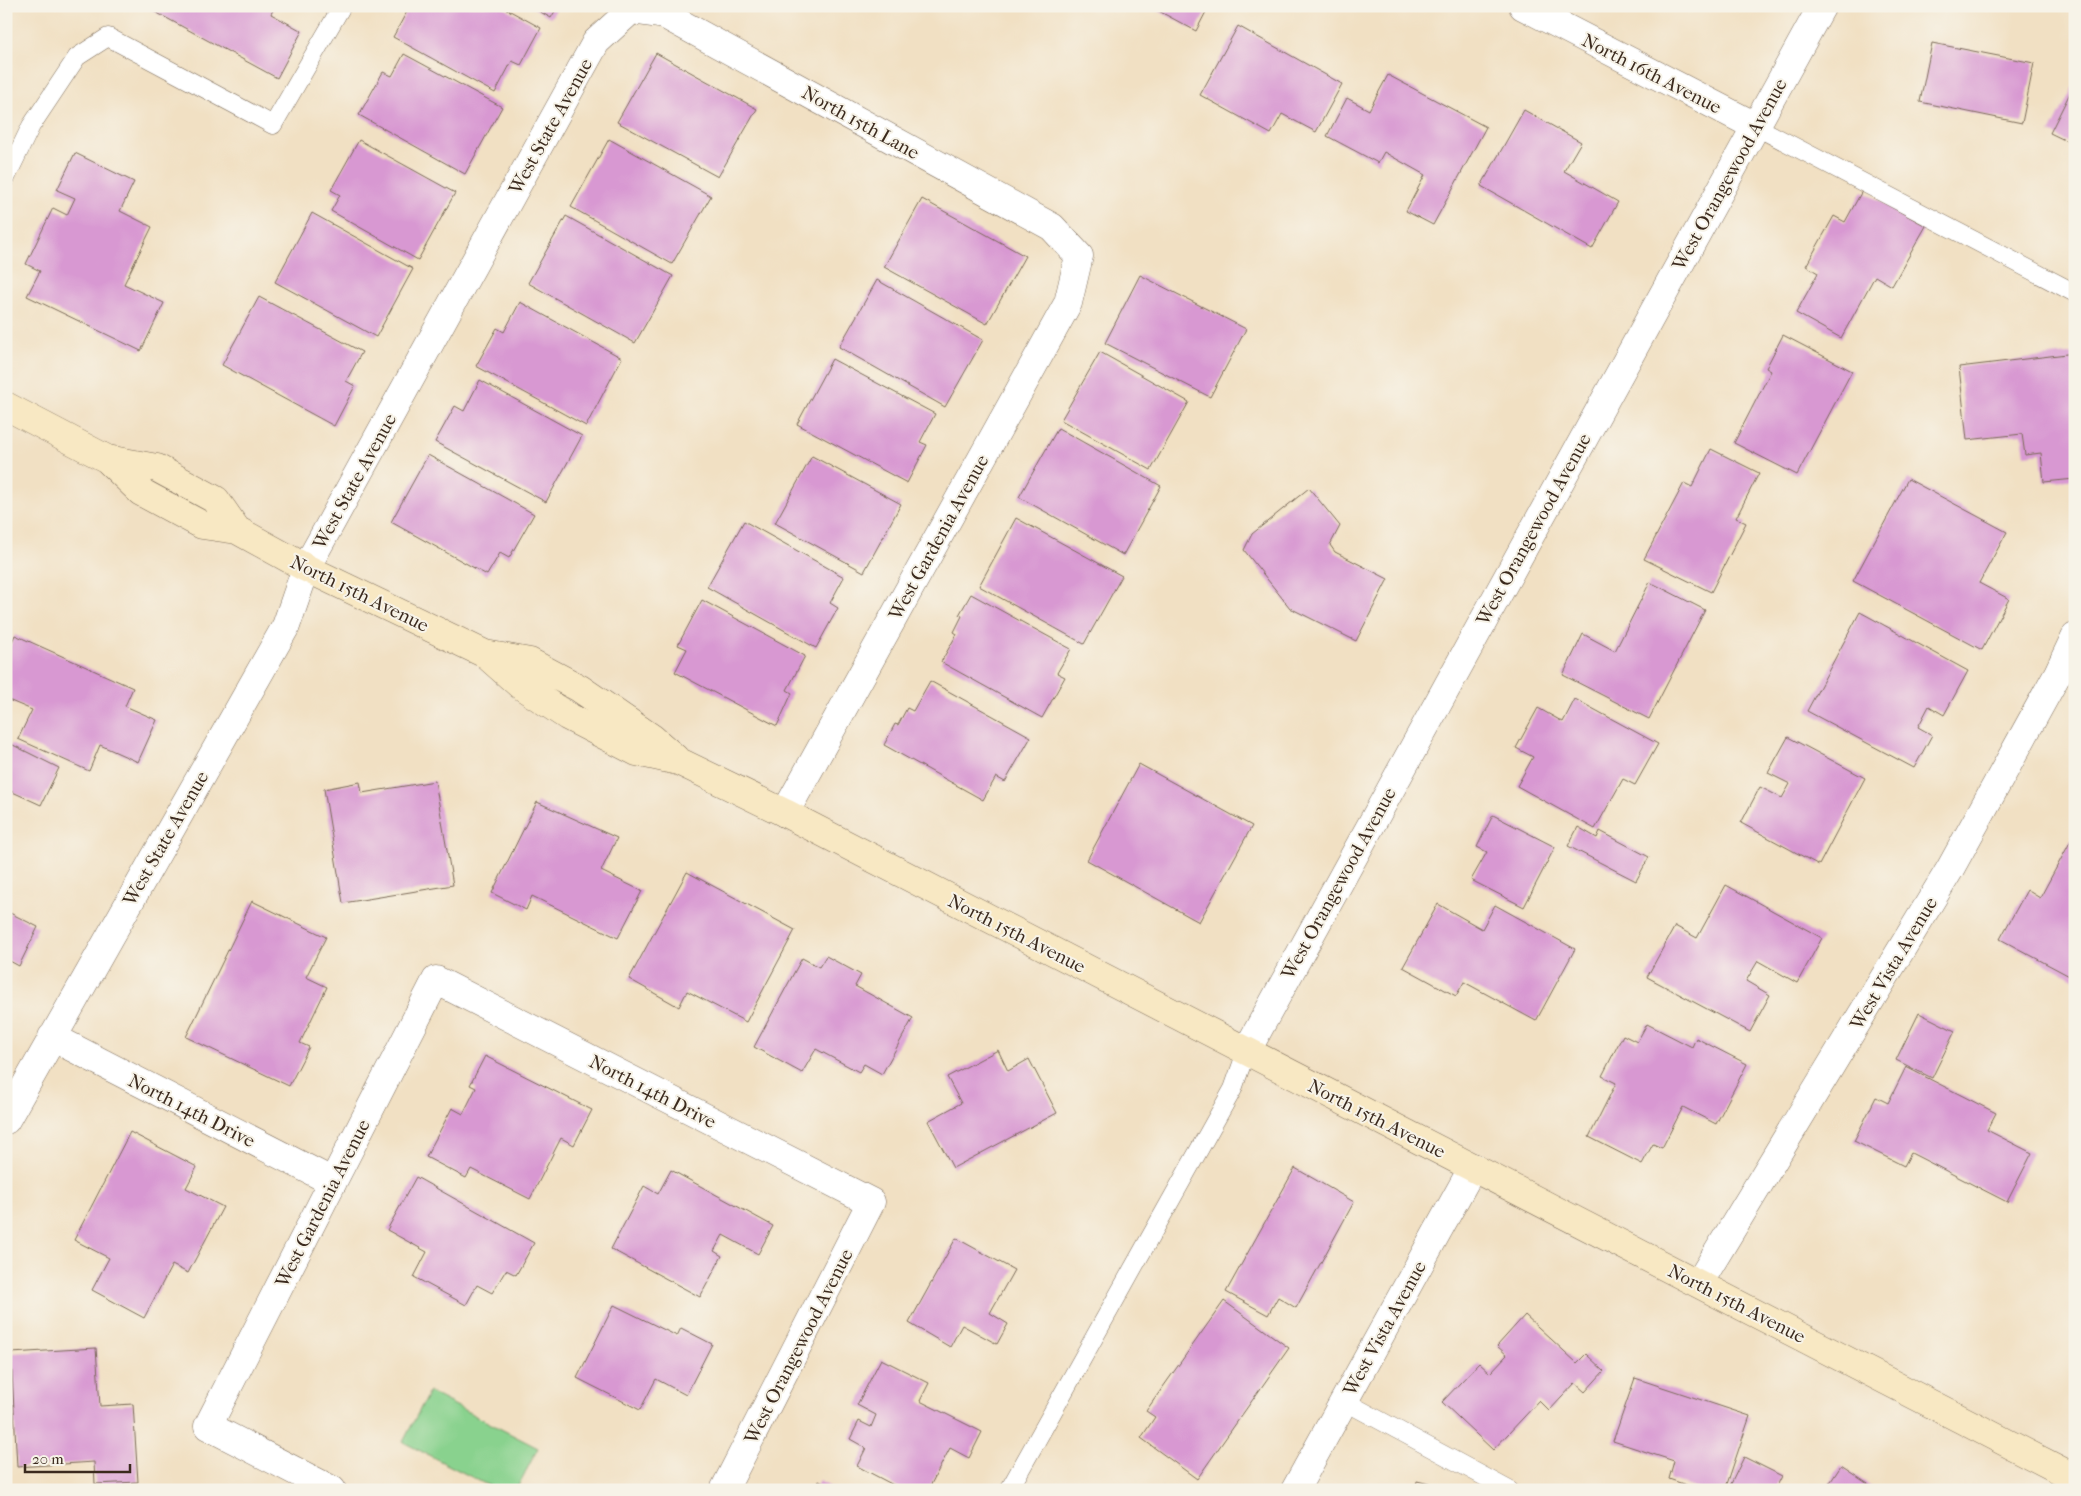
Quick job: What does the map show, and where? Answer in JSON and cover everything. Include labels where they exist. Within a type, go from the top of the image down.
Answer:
[{"type":"street","name":"North 16th Avenue","points":[[1523,6],[1755,126]]},
{"type":"street","name":"West Orangewood Avenue","points":[[1246,1052],[1822,6]]},
{"type":"street","name":"North 15th Lane","points":[[632,10],[665,15],[1052,228],[1079,256]]},
{"type":"street","name":"West State Avenue","points":[[6,1120],[286,626],[306,568],[596,42],[632,10]]},
{"type":"street","name":"West Gardenia Avenue","points":[[784,813],[1068,303],[1079,256]]},
{"type":"street","name":"North 15th Avenue","points":[[6,406],[107,459],[141,492],[202,525],[237,530],[306,568],[485,654],[520,685],[567,716],[637,752],[678,761],[784,813],[2075,1478]]},
{"type":"street","name":"West Vista Avenue","points":[[1699,1283],[1950,869],[2053,682],[2075,637]]},
{"type":"street","name":"West Gardenia Avenue","points":[[332,1490],[208,1426],[436,980]]},
{"type":"street","name":"North 14th Drive","points":[[436,980],[871,1202]]},
{"type":"street","name":"North 14th Drive","points":[[52,1037],[333,1182]]},
{"type":"street","name":"West Vista Avenue","points":[[1295,1490],[1473,1167]]},
{"type":"street","name":"West Orangewood Avenue","points":[[724,1490],[871,1202]]},
{"type":"lane","points":[[6,178],[31,126],[76,57],[108,37],[273,125],[342,6]]},
{"type":"lane","points":[[1755,126],[2075,293]]},
{"type":"lane","points":[[1009,1490],[1233,1088],[1246,1052]]},
{"type":"lane","points":[[1344,1401],[1509,1490]]},
{"type":"green space","points":[[429,1392],[538,1448],[516,1490],[497,1490],[403,1442]]},
{"type":"building","points":[[149,6],[275,6],[271,14],[302,31],[277,78],[148,8]]},
{"type":"building","points":[[410,6],[501,6],[541,28],[521,65],[512,61],[495,93],[393,37]]},
{"type":"building","points":[[530,6],[558,6],[551,18]]},
{"type":"building","points":[[1156,6],[1209,6],[1196,31],[1155,9]]},
{"type":"building","points":[[1238,26],[1342,84],[1316,132],[1282,114],[1271,134],[1200,95]]},
{"type":"building","points":[[1932,43],[2034,63],[2022,123],[1920,102]]},
{"type":"building","points":[[656,53],[757,109],[718,177],[617,122]]},
{"type":"building","points":[[404,54],[502,107],[465,174],[359,115],[383,72],[392,76]]},
{"type":"building","points":[[1388,75],[1486,127],[1433,225],[1406,211],[1425,175],[1384,152],[1378,163],[1327,136],[1347,98],[1369,110]]},
{"type":"building","points":[[2073,87],[2075,88],[2075,145],[2050,133]]},
{"type":"building","points":[[1524,110],[1581,142],[1564,171],[1618,202],[1592,249],[1481,186]]},
{"type":"building","points":[[609,139],[711,196],[672,264],[571,207]]},
{"type":"building","points":[[359,140],[455,193],[418,260],[331,211],[340,195],[331,190]]},
{"type":"building","points":[[75,153],[134,182],[120,211],[152,227],[124,284],[164,303],[141,351],[27,296],[40,271],[26,264],[53,208],[67,215],[75,198],[57,190]]},
{"type":"building","points":[[1862,191],[1926,226],[1892,286],[1875,276],[1841,338],[1796,313],[1818,273],[1806,266],[1834,216],[1845,222]]},
{"type":"building","points":[[922,199],[1025,256],[987,324],[884,267]]},
{"type":"building","points":[[312,213],[413,269],[376,337],[275,282]]},
{"type":"building","points":[[566,216],[673,276],[635,343],[528,283]]},
{"type":"building","points":[[1140,275],[1246,329],[1210,397],[1105,343]]},
{"type":"building","points":[[877,280],[983,340],[945,407],[839,347]]},
{"type":"building","points":[[259,297],[362,352],[346,381],[355,386],[334,426],[222,365]]},
{"type":"building","points":[[520,302],[622,358],[586,426],[476,366],[497,328],[504,332]]},
{"type":"building","points":[[1783,335],[1852,371],[1797,475],[1734,443],[1771,371],[1766,368]]},
{"type":"building","points":[[1100,352],[1189,402],[1151,470],[1061,420]]},
{"type":"building","points":[[2075,353],[2075,479],[2044,482],[2041,453],[2025,455],[2022,434],[1967,440],[1959,367]]},
{"type":"building","points":[[832,359],[935,414],[920,442],[927,445],[907,483],[797,424]]},
{"type":"building","points":[[480,380],[582,436],[546,502],[435,442],[455,406],[464,411]]},
{"type":"building","points":[[1058,428],[1161,486],[1123,555],[1019,497]]},
{"type":"building","points":[[1711,449],[1759,473],[1736,518],[1746,523],[1711,592],[1644,559],[1684,483],[1692,487]]},
{"type":"building","points":[[428,455],[534,514],[509,558],[500,553],[487,575],[391,522]]},
{"type":"building","points":[[812,456],[901,504],[864,572],[775,523]]},
{"type":"building","points":[[1908,479],[2007,532],[1979,583],[2009,599],[1982,650],[1853,581]]},
{"type":"building","points":[[1309,488],[1340,526],[1330,545],[1335,552],[1388,579],[1356,641],[1290,608],[1244,550],[1252,534]]},
{"type":"building","points":[[1016,518],[1122,576],[1084,644],[979,586]]},
{"type":"building","points":[[744,521],[844,577],[830,603],[838,608],[816,648],[707,587]]},
{"type":"building","points":[[1650,582],[1705,610],[1649,719],[1563,675],[1583,634],[1615,651]]},
{"type":"building","points":[[971,594],[1071,649],[1057,673],[1065,677],[1042,718],[941,662],[957,634],[954,632],[962,616],[959,615]]},
{"type":"building","points":[[702,600],[805,656],[787,690],[792,693],[777,726],[675,672],[687,649],[678,645]]},
{"type":"building","points":[[1860,612],[1968,671],[1944,715],[1929,706],[1918,727],[1932,735],[1914,768],[1807,711]]},
{"type":"building","points":[[15,635],[133,688],[125,706],[157,720],[138,762],[100,745],[89,771],[18,739],[32,710],[6,699],[6,655]]},
{"type":"building","points":[[930,681],[1031,737],[1005,782],[996,777],[983,800],[884,745],[895,724],[898,725],[907,708],[913,711]]},
{"type":"building","points":[[1575,699],[1658,744],[1635,785],[1623,779],[1595,829],[1517,786],[1533,757],[1516,748],[1538,708],[1563,722]]},
{"type":"building","points":[[1788,737],[1865,778],[1819,865],[1741,823],[1760,787],[1782,798],[1790,784],[1768,773]]},
{"type":"building","points":[[11,744],[59,768],[41,805],[6,789],[6,754]]},
{"type":"building","points":[[1139,764],[1252,826],[1199,922],[1087,860]]},
{"type":"building","points":[[435,781],[453,885],[343,903],[324,789],[360,782],[362,793]]},
{"type":"building","points":[[537,802],[617,838],[601,871],[642,891],[618,938],[532,896],[526,910],[492,893]]},
{"type":"building","points":[[1493,815],[1555,847],[1524,907],[1471,880],[1487,852],[1477,847]]},
{"type":"building","points":[[1578,827],[1597,838],[1600,831],[1649,857],[1636,881],[1568,846]]},
{"type":"building","points":[[2075,833],[2075,979],[2000,939],[2027,890],[2040,898]]},
{"type":"building","points":[[687,872],[795,930],[746,1022],[687,991],[679,1007],[629,979]]},
{"type":"building","points":[[1726,885],[1822,938],[1797,983],[1758,961],[1746,981],[1770,995],[1750,1032],[1647,977],[1675,926],[1697,938]]},
{"type":"building","points":[[252,901],[326,937],[306,977],[327,987],[300,1043],[309,1047],[289,1086],[186,1037]]},
{"type":"building","points":[[1438,904],[1482,929],[1495,905],[1575,949],[1536,1021],[1464,982],[1456,996],[1403,967]]},
{"type":"building","points":[[6,911],[38,927],[19,966],[6,959]]},
{"type":"building","points":[[826,956],[861,975],[855,986],[913,1018],[882,1074],[864,1064],[859,1072],[816,1049],[802,1073],[754,1047],[802,958],[819,967]]},
{"type":"building","points":[[1919,1013],[1955,1031],[1932,1078],[1896,1060]]},
{"type":"building","points":[[1647,1024],[1692,1047],[1696,1038],[1747,1064],[1716,1124],[1683,1107],[1662,1148],[1653,1144],[1642,1164],[1589,1137],[1616,1083],[1602,1076],[1623,1035],[1637,1042]]},
{"type":"building","points":[[998,1050],[1008,1071],[1029,1059],[1057,1113],[953,1168],[928,1121],[961,1103],[947,1077]]},
{"type":"building","points":[[485,1056],[592,1110],[574,1145],[561,1138],[530,1199],[471,1169],[466,1178],[426,1157],[452,1108],[463,1114],[476,1088],[470,1085]]},
{"type":"building","points":[[1906,1067],[1996,1113],[1987,1130],[2032,1153],[2007,1202],[1911,1153],[1904,1166],[1854,1141],[1876,1097],[1888,1103]]},
{"type":"building","points":[[130,1132],[197,1167],[186,1188],[223,1207],[188,1273],[172,1265],[144,1318],[92,1290],[109,1258],[74,1240]]},
{"type":"building","points":[[1295,1168],[1354,1202],[1296,1308],[1278,1297],[1268,1315],[1226,1292]]},
{"type":"building","points":[[671,1170],[773,1226],[758,1254],[723,1235],[714,1251],[722,1256],[700,1297],[611,1249],[644,1186],[658,1194]]},
{"type":"building","points":[[416,1177],[534,1243],[516,1275],[506,1270],[492,1293],[477,1285],[466,1305],[414,1277],[427,1252],[387,1230]]},
{"type":"building","points":[[956,1238],[1014,1270],[990,1313],[1008,1324],[997,1344],[962,1325],[950,1347],[909,1323]]},
{"type":"building","points":[[1224,1301],[1289,1348],[1197,1479],[1141,1438],[1155,1417],[1146,1411]]},
{"type":"building","points":[[614,1305],[677,1336],[681,1328],[712,1344],[686,1395],[656,1379],[640,1410],[577,1378]]},
{"type":"building","points":[[1525,1315],[1577,1363],[1586,1354],[1604,1371],[1585,1392],[1575,1383],[1549,1411],[1539,1401],[1493,1450],[1442,1402],[1479,1363],[1490,1373],[1507,1355],[1497,1346]]},
{"type":"building","points":[[96,1348],[100,1406],[133,1404],[138,1482],[95,1484],[94,1462],[17,1467],[11,1353]]},
{"type":"building","points":[[881,1359],[929,1383],[920,1401],[982,1432],[969,1458],[950,1448],[928,1490],[903,1490],[857,1466],[866,1448],[850,1439],[859,1421],[871,1427],[876,1415],[857,1405]]},
{"type":"building","points":[[1635,1378],[1750,1416],[1725,1490],[1700,1490],[1669,1479],[1674,1461],[1613,1441]]},
{"type":"building","points":[[1744,1457],[1782,1476],[1775,1490],[1728,1490]]},
{"type":"building","points":[[1841,1466],[1877,1490],[1825,1490]]},
{"type":"building","points":[[819,1481],[836,1490],[814,1490]]},
{"type":"building","points":[[1417,1481],[1450,1489],[1450,1490],[1415,1490]]}]
